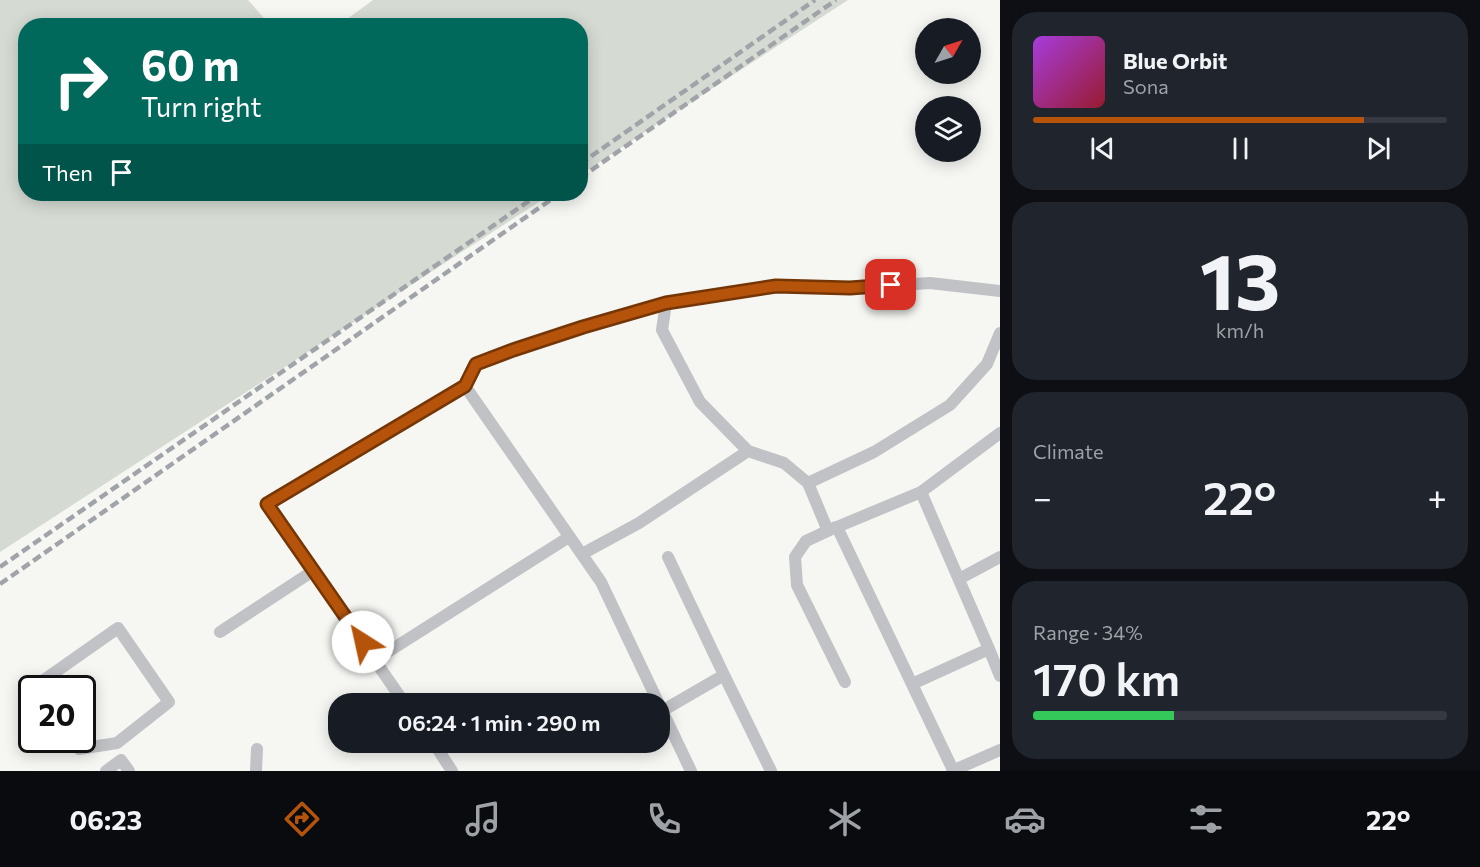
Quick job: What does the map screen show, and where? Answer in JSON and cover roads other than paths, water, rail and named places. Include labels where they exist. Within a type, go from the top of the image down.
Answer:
[{"type":"lane","points":[[398,693],[267,504],[465,386],[476,364],[562,333],[666,303],[776,286],[850,288],[930,283],[1000,291]]},
{"type":"lane","points":[[666,303],[662,330],[700,402],[748,451],[784,463],[808,483],[912,684],[953,771],[1000,750]]},
{"type":"lane","points":[[808,483],[874,452],[950,405],[987,364],[1000,333]]},
{"type":"lane","points":[[465,386],[601,582],[653,693]]},
{"type":"lane","points":[[844,682],[797,585],[795,557],[806,541],[921,492],[1000,433]]},
{"type":"lane","points":[[582,554],[639,523],[748,451]]},
{"type":"lane","points":[[921,492],[1000,676]]},
{"type":"lane","points":[[375,660],[570,537]]},
{"type":"lane","points":[[668,557],[771,771]]},
{"type":"lane","points":[[959,579],[1000,557]]},
{"type":"lane","points":[[220,632],[313,571]]},
{"type":"lane","points":[[51,675],[118,628],[169,702],[117,743],[96,746]]},
{"type":"lane","points":[[912,684],[989,649]]},
{"type":"lane","points":[[670,702],[724,675]]},
{"type":"lane","points":[[670,728],[691,771]]},
{"type":"lane","points":[[117,743],[121,760],[129,771]]},
{"type":"lane","points":[[256,771],[257,749]]},
{"type":"lane","points":[[439,753],[450,770]]},
{"type":"lane","points":[[106,771],[121,760]]},
{"type":"railway","points":[[588,158],[815,0]]},
{"type":"railway","points":[[588,172],[836,0]]},
{"type":"railway","points":[[0,567],[529,201]]},
{"type":"railway","points":[[0,584],[549,201]]}]
